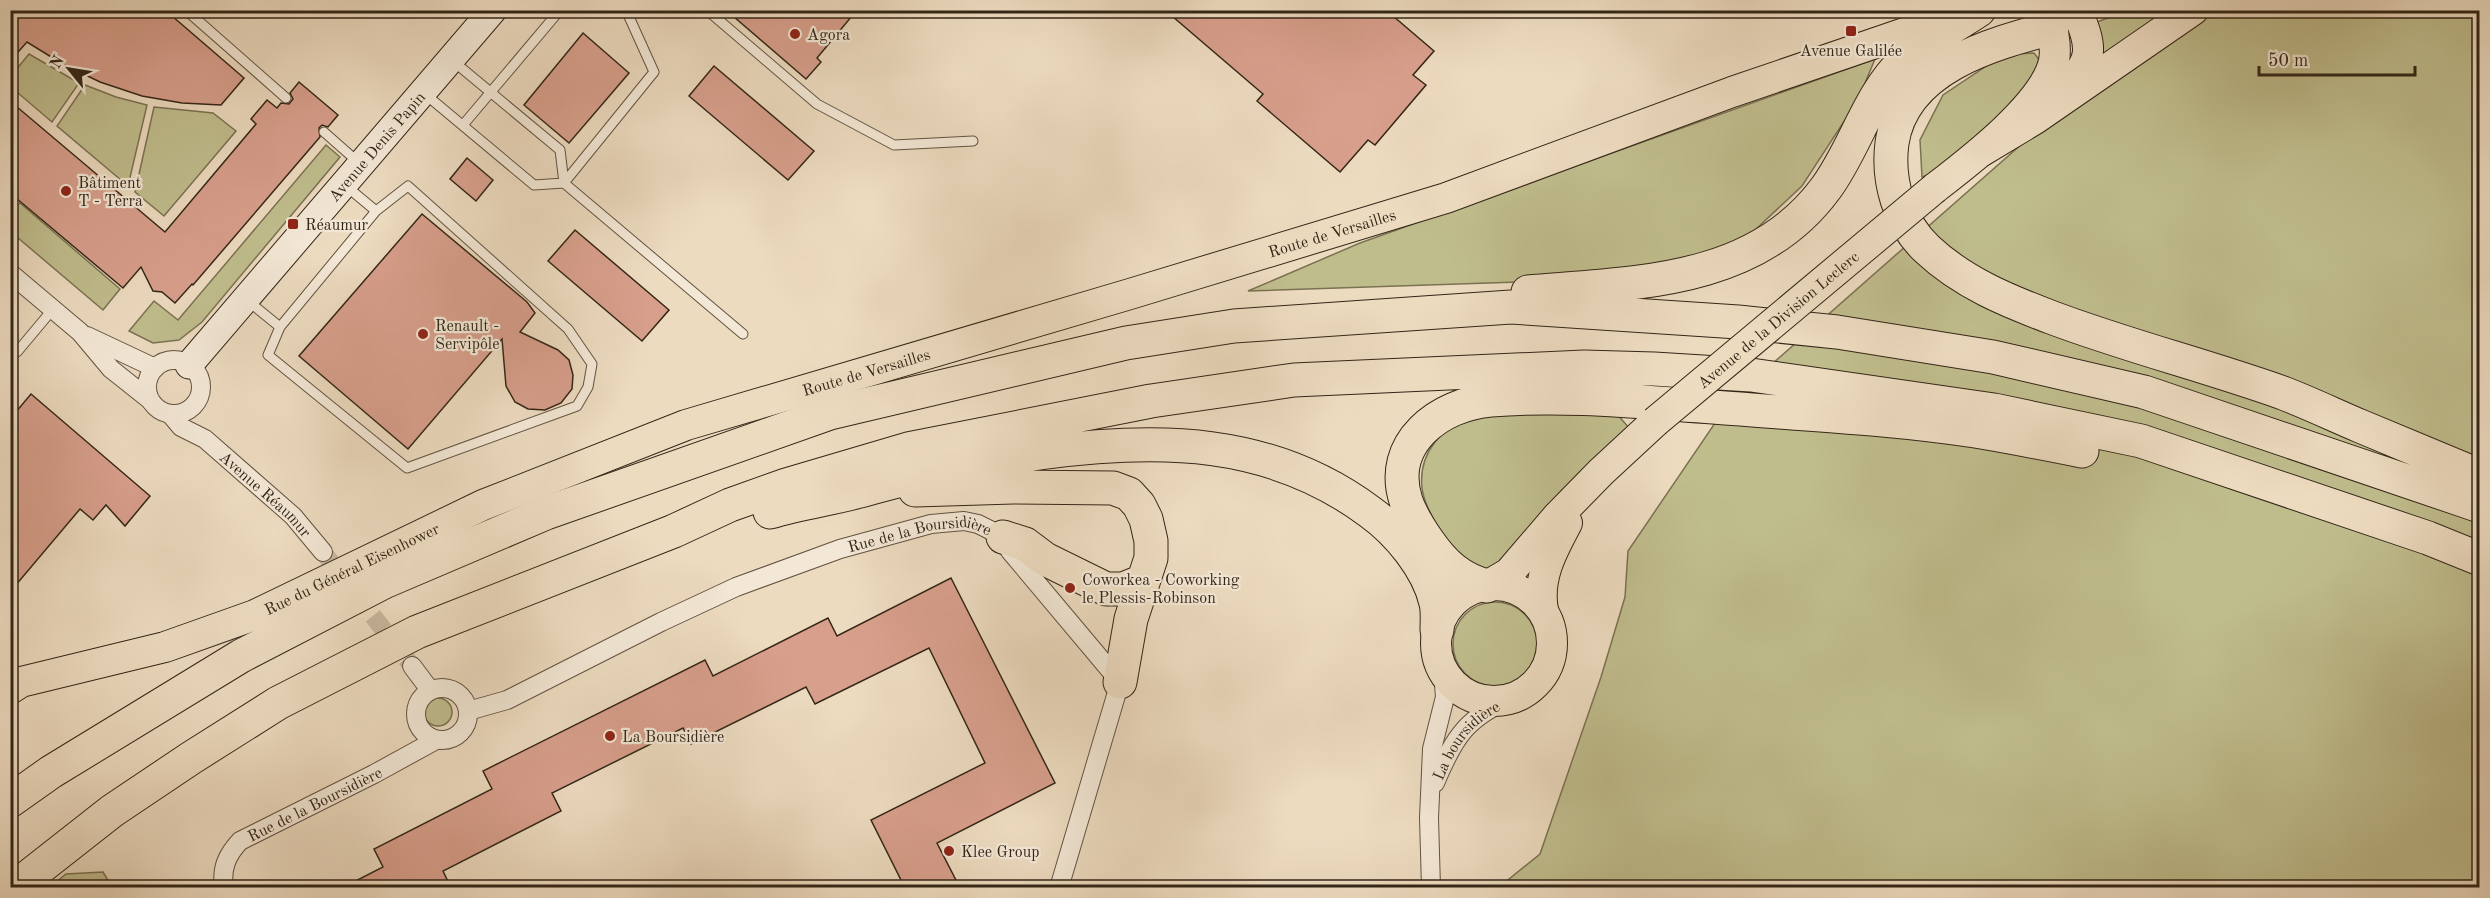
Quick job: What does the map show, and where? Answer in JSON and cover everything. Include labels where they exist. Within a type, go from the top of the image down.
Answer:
[{"type":"highway","points":[[1511,308],[1528,292],[1666,279],[1704,270],[1762,244],[1790,225],[1826,188],[1884,85],[1905,60],[1979,10]]},
{"type":"highway","points":[[2072,15],[1968,55],[1948,66],[1931,78],[1906,108],[1893,138],[1890,158],[1892,177],[1895,194],[1905,218],[1926,248],[1962,276],[2014,303],[2091,332],[2284,394],[2480,476]]},
{"type":"highway","points":[[10,801],[51,772],[241,656],[384,582],[546,513],[830,413],[1147,340],[1234,326],[1511,308],[1726,321],[1837,332],[1993,357],[2144,392],[2480,506]]},
{"type":"highway","points":[[14,888],[112,811],[278,703],[417,632],[674,531],[704,516],[775,489],[908,449],[1151,401],[1294,380],[1572,367],[1751,375],[1994,410],[2141,441],[2428,538],[2480,559]]},
{"type":"highway","points":[[1487,586],[1464,577],[1444,562],[1414,520],[1402,484],[1409,452],[1418,434],[1429,422],[1456,407],[1482,401],[1542,397],[1617,400],[1840,417],[1975,431],[2142,462],[2233,486],[2267,482]]},
{"type":"highway","points":[[674,531],[691,538],[787,507],[871,488],[951,466],[1107,445],[1186,445],[1224,449],[1286,465],[1341,492],[1379,518],[1395,533],[1421,569],[1436,601],[1437,630]]},
{"type":"highway","points":[[871,488],[906,490],[1013,487],[1113,488],[1129,494],[1139,505],[1146,519],[1151,541],[1151,558],[1131,619],[1120,682]]},
{"type":"highway","points":[[1003,537],[1025,544],[1045,559],[1106,589],[1123,589],[1143,581]]},
{"type":"main road","name":"Avenue Denis Papin","points":[[189,365],[493,10]]},
{"type":"main road","name":"Route de Versailles","points":[[686,425],[1446,198],[1732,92],[1969,10]]},
{"type":"main road","points":[[1982,151],[2036,118],[2193,10]]},
{"type":"main road","points":[[2036,118],[2077,77],[2089,57],[2089,46],[2072,15]]},
{"type":"main road","points":[[1982,151],[2035,98],[2044,84],[2072,15]]},
{"type":"main road","name":"Avenue de la Division Leclerc","points":[[1487,586],[1509,573],[1557,518],[1618,455],[1655,422],[1982,151]]},
{"type":"main road","name":"Rue du Général Eisenhower","points":[[10,689],[21,682],[165,647],[255,615],[483,505],[686,425]]},
{"type":"main road","name":"Avenue de la Division Leclerc","points":[[1543,610],[1541,582],[1547,563],[1582,494]]},
{"type":"main road","points":[[1487,586],[1504,586],[1519,590],[1531,597],[1543,610],[1553,637],[1553,652],[1540,679],[1529,690],[1516,696],[1496,700],[1470,696],[1451,683],[1443,671],[1436,645],[1437,630],[1443,615],[1454,601],[1468,592],[1487,586]]},
{"type":"street","points":[[10,273],[80,332],[111,369],[162,411],[170,414],[187,411],[194,405],[201,388],[196,372],[189,365],[175,360],[161,364],[155,368],[147,383],[150,400]]},
{"type":"street","points":[[80,332],[155,368]]},
{"type":"street","name":"Avenue Réaumur","points":[[194,405],[202,416],[205,439]]},
{"type":"street","name":"Avenue Réaumur","points":[[170,414],[181,427],[205,439],[293,516],[323,552]]},
{"type":"street","name":"Rue de la Boursidière","points":[[224,888],[222,876],[228,854],[240,841],[374,774],[436,740],[453,737],[461,732],[466,724],[468,711],[507,700],[697,604],[803,561],[940,523],[964,521],[978,524],[1003,537],[1010,550],[1120,682]]},
{"type":"street","points":[[412,666],[430,690]]},
{"type":"street","name":"La boursidière","points":[[1431,888],[1432,749],[1445,697],[1443,671]]},
{"type":"street","points":[[1059,888],[1120,682]]},
{"type":"street","points":[[436,740],[423,732],[415,716],[419,700],[430,690],[441,687],[456,692],[464,700],[468,711]]},
{"type":"street","name":"La boursidière","points":[[1430,796],[1446,755],[1458,737],[1474,719],[1489,708],[1516,696]]},
{"type":"lane","points":[[186,10],[286,98]]},
{"type":"lane","points":[[463,125],[560,10]]},
{"type":"lane","points":[[564,183],[654,72],[626,10]]},
{"type":"lane","points":[[707,10],[817,104],[894,145],[973,141]]},
{"type":"lane","points":[[451,60],[560,150],[564,183]]},
{"type":"lane","points":[[423,92],[534,184],[564,183],[743,334]]},
{"type":"lane","points":[[324,132],[376,211]]},
{"type":"lane","points":[[408,186],[568,329],[592,364],[588,387],[577,406],[407,468],[268,355],[280,327],[376,211],[408,186]]},
{"type":"lane","points":[[246,300],[280,327]]},
{"type":"lane","points":[[17,352],[53,309]]},
{"type":"shaded area","points":[[2127,11],[2182,11],[2108,60],[2099,54],[2100,31],[2097,22]]},
{"type":"shaded area","points":[[2213,11],[2479,11],[2479,887],[1498,888],[1540,854],[1601,677],[1625,597],[1628,551],[1730,401],[2075,97]]},
{"type":"shaded area","points":[[2034,53],[2041,62],[2025,92],[1936,172],[1922,177],[1920,140],[1943,95],[1991,63],[2014,54]]},
{"type":"shaded area","points":[[29,54],[79,83],[52,122],[11,87],[11,76]]},
{"type":"shaded area","points":[[1875,59],[1858,100],[1802,186],[1754,231],[1718,251],[1644,267],[1551,281],[1248,291],[1360,243]]},
{"type":"shaded area","points":[[85,85],[116,97],[147,105],[128,186],[57,126]]},
{"type":"shaded area","points":[[154,107],[213,113],[236,131],[164,216],[135,192]]},
{"type":"shaded area","points":[[326,145],[340,157],[202,322],[179,340],[153,343],[129,331],[154,301],[178,320]]},
{"type":"shaded area","points":[[20,203],[120,289],[103,310],[11,232],[11,210]]},
{"type":"shaded area","points":[[1616,413],[1630,429],[1511,558],[1493,568],[1483,570],[1468,566],[1463,562],[1442,536],[1422,488],[1424,463],[1435,442],[1444,433],[1465,420],[1491,414]]},
{"type":"shaded area","points":[[1487,602],[1503,602],[1519,609],[1530,620],[1537,636],[1534,660],[1525,674],[1503,686],[1487,686],[1471,679],[1460,668],[1453,652],[1453,636],[1460,620],[1471,609]]},
{"type":"shaded area","points":[[438,698],[448,702],[452,712],[448,722],[438,726],[428,722],[424,712],[428,702]]},
{"type":"shaded area","points":[[103,872],[112,887],[50,887],[66,874]]},
{"type":"building","points":[[10,10],[165,10],[244,78],[221,105],[182,103],[142,96],[100,82],[61,63],[27,42],[10,61]]},
{"type":"building","name":"Agora","points":[[726,10],[857,10],[817,58],[821,62],[806,79]]},
{"type":"building","points":[[1165,10],[1386,10],[1434,51],[1413,75],[1426,85],[1375,145],[1368,140],[1340,172],[1257,101],[1263,94]]},
{"type":"building","points":[[583,33],[629,73],[569,143],[524,105]]},
{"type":"building","points":[[714,66],[814,151],[788,180],[689,96]]},
{"type":"building","name":"Bâtiment T - Terra","points":[[299,82],[338,115],[328,127],[322,125],[319,128],[320,137],[175,303],[162,292],[153,291],[141,267],[123,288],[10,193],[10,101],[165,232],[256,124],[251,119],[267,100],[277,108],[281,103],[289,104],[293,99],[290,93]]},
{"type":"building","points":[[467,158],[493,180],[476,201],[450,179]]},
{"type":"building","name":"Renault - Servipôle","points":[[422,214],[527,302],[535,313],[520,332],[558,350],[569,360],[573,375],[572,389],[561,403],[545,410],[528,409],[515,402],[506,386],[502,339],[408,449],[299,356]]},
{"type":"building","points":[[575,230],[669,310],[642,341],[548,261]]},
{"type":"building","points":[[31,394],[150,496],[125,526],[106,505],[93,520],[80,509],[10,592],[10,419]]},
{"type":"building","name":"La Boursidière","points":[[951,578],[1055,783],[937,843],[960,888],[905,888],[871,820],[985,763],[929,648],[815,704],[806,687],[691,744],[683,728],[552,793],[561,811],[443,871],[451,888],[342,888],[383,867],[374,849],[492,789],[483,771],[705,660],[713,676],[828,618],[837,636]]},
{"type":"tunnel","points":[[323,552],[412,666]]},
{"type":"place","name":"Avenue Galilée","points":[[1851,31]]},
{"type":"place","name":"Agora","points":[[795,34]]},
{"type":"place","name":"Bâtiment T - Terra","points":[[66,191]]},
{"type":"place","name":"Réaumur","points":[[293,224]]},
{"type":"place","name":"Renault - Servipôle","points":[[423,334]]},
{"type":"place","name":"Coworkea - Coworking le Plessis-Robinson","points":[[1070,588]]},
{"type":"place","name":"La Boursidière","points":[[610,736]]},
{"type":"place","name":"Klee Group","points":[[949,851]]}]
